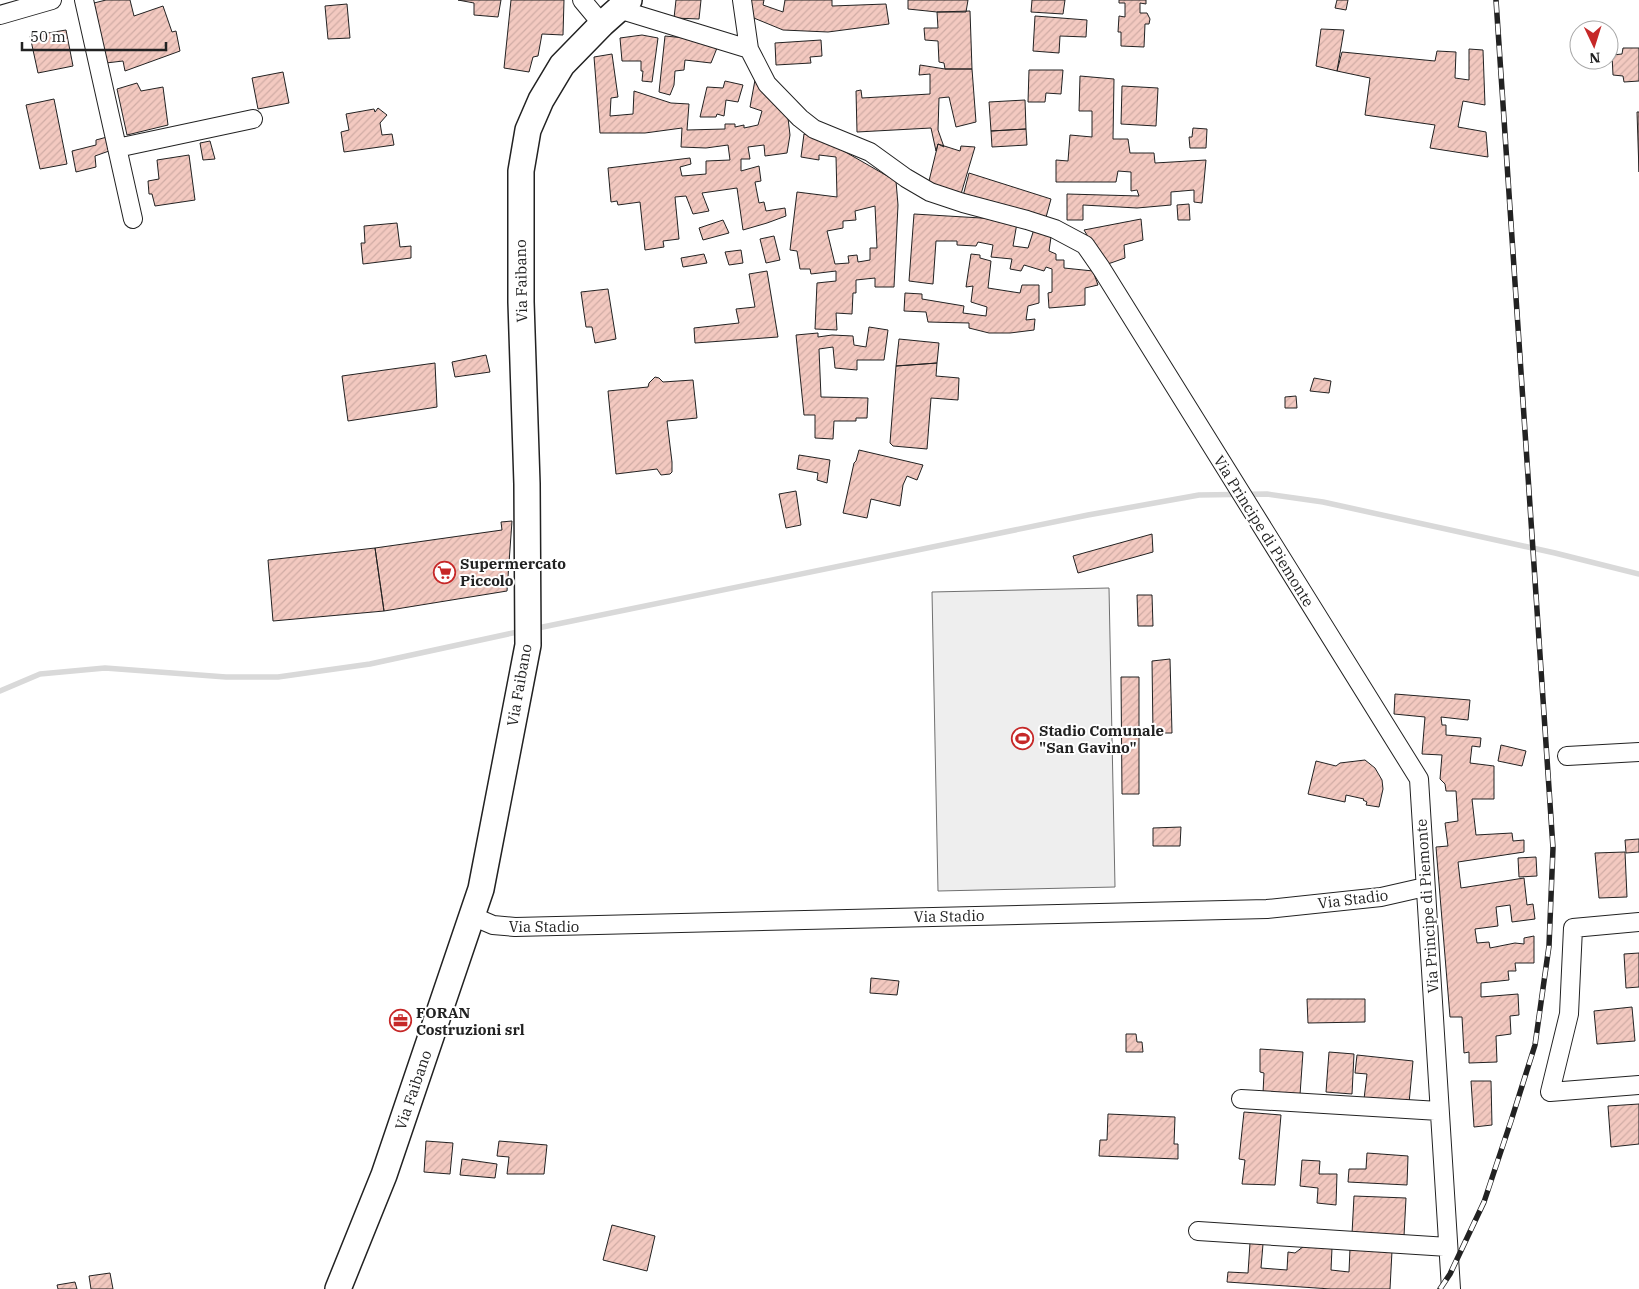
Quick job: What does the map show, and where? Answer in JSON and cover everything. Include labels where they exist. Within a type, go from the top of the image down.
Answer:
[{"type":"street","points":[[0,14],[52,0]]},
{"type":"street","points":[[84,0],[133,220]]},
{"type":"street","points":[[582,0],[749,49]]},
{"type":"street","name":"Via Principe di Piemonte","points":[[742,0],[749,49],[767,84],[800,118],[814,129],[870,152],[906,178],[930,192],[1055,229],[1084,245],[1101,268],[1246,504],[1419,778],[1450,1281]]},
{"type":"street","name":"Via Faibano","points":[[338,1289],[384,1175],[481,889],[528,645],[527,484],[521,302],[520,171],[528,130],[541,100],[562,65],[616,11]]},
{"type":"street","points":[[117,148],[252,119]]},
{"type":"street","points":[[1567,756],[1639,752]]},
{"type":"street","name":"Via Stadio","points":[[472,916],[494,925],[514,927],[1267,908],[1381,897],[1425,887]]},
{"type":"street","points":[[1639,922],[1573,928],[1569,1014],[1550,1092],[1639,1085]]},
{"type":"street","points":[[1241,1099],[1439,1111]]},
{"type":"street","points":[[1198,1231],[1448,1247]]},
{"type":"shaded area","name":"Stadio Comunale \"San Gavino\"","points":[[1109,588],[1115,887],[938,891],[932,592]]},
{"type":"building","points":[[106,0],[130,0],[134,16],[163,6],[172,32],[176,31],[180,51],[125,71],[123,61],[106,63],[94,3]]},
{"type":"building","points":[[458,0],[501,0],[498,17],[474,15],[474,3]]},
{"type":"building","points":[[511,0],[564,0],[563,35],[542,34],[538,56],[533,57],[529,72],[504,68]]},
{"type":"building","points":[[676,0],[701,0],[699,19],[674,18]]},
{"type":"building","points":[[749,0],[764,0],[763,5],[783,12],[785,0],[832,0],[832,6],[886,4],[889,24],[828,32],[783,30],[749,16]]},
{"type":"building","points":[[908,0],[968,0],[966,12],[937,12],[908,9]]},
{"type":"building","points":[[1032,0],[1065,0],[1063,14],[1031,12]]},
{"type":"building","points":[[1119,0],[1146,0],[1146,4],[1140,3],[1140,13],[1147,13],[1150,19],[1149,24],[1145,24],[1144,47],[1121,46],[1121,32],[1118,32],[1119,16],[1125,17],[1125,3],[1119,3]]},
{"type":"building","points":[[1337,0],[1348,0],[1346,10],[1335,8]]},
{"type":"building","points":[[347,4],[350,38],[328,39],[325,6]]},
{"type":"building","points":[[970,11],[972,69],[945,69],[944,63],[939,62],[938,41],[925,40],[924,28],[938,28],[937,12]]},
{"type":"building","points":[[1035,16],[1087,20],[1086,37],[1060,36],[1059,53],[1033,51]]},
{"type":"building","points":[[1321,29],[1344,30],[1337,71],[1316,66]]},
{"type":"building","points":[[66,30],[73,66],[38,73],[30,36]]},
{"type":"building","points":[[642,35],[658,38],[652,82],[642,81],[641,61],[622,61],[620,38]]},
{"type":"building","points":[[665,36],[706,40],[717,48],[711,63],[685,60],[684,70],[675,71],[674,85],[670,95],[659,92]]},
{"type":"building","points":[[821,40],[822,56],[810,57],[811,63],[776,65],[775,43]]},
{"type":"building","points":[[1623,48],[1639,48],[1639,81],[1624,82],[1623,76],[1613,75],[1613,70],[1619,70],[1619,54],[1622,54]]},
{"type":"building","points":[[1469,49],[1483,50],[1485,105],[1463,101],[1458,127],[1486,132],[1488,157],[1430,148],[1435,125],[1365,115],[1370,78],[1337,71],[1342,52],[1435,61],[1437,51],[1456,52],[1455,78],[1469,80]]},
{"type":"building","points":[[612,54],[618,97],[611,98],[610,116],[633,114],[634,91],[671,103],[689,104],[687,130],[725,129],[725,124],[735,124],[735,127],[744,125],[744,128],[758,125],[762,111],[750,107],[755,80],[788,118],[790,135],[787,153],[765,156],[764,145],[748,147],[750,159],[741,159],[741,171],[759,166],[761,181],[755,182],[759,203],[764,202],[766,211],[785,208],[786,216],[743,230],[737,188],[702,193],[709,211],[693,214],[686,196],[675,197],[679,239],[663,241],[664,247],[645,250],[640,202],[618,205],[617,201],[611,202],[608,168],[690,158],[691,164],[680,167],[682,176],[706,174],[706,161],[730,160],[728,145],[706,148],[681,147],[682,128],[645,133],[600,133],[594,57]]},
{"type":"building","points":[[920,65],[945,69],[972,69],[976,122],[956,127],[949,97],[939,98],[938,130],[944,147],[938,144],[936,151],[931,128],[857,132],[856,91],[861,90],[862,98],[930,94],[930,74],[919,75]]},
{"type":"building","points":[[1029,70],[1063,70],[1061,94],[1046,93],[1045,102],[1028,102]]},
{"type":"building","points":[[283,72],[289,103],[258,109],[252,78]]},
{"type":"building","points":[[1080,76],[1114,79],[1113,139],[1128,139],[1130,153],[1154,153],[1155,163],[1206,160],[1202,203],[1194,202],[1194,190],[1171,192],[1171,205],[1137,208],[1083,205],[1083,220],[1067,220],[1067,194],[1139,196],[1137,190],[1131,191],[1131,172],[1118,171],[1116,182],[1056,182],[1056,160],[1068,161],[1070,135],[1092,137],[1092,111],[1079,111]]},
{"type":"building","points":[[725,81],[743,85],[738,102],[726,100],[724,116],[717,114],[716,117],[700,117],[707,87],[723,88]]},
{"type":"building","points":[[137,83],[141,91],[163,87],[168,125],[127,135],[117,89]]},
{"type":"building","points":[[1122,86],[1158,88],[1156,126],[1121,124]]},
{"type":"building","points":[[54,99],[67,164],[40,169],[26,105]]},
{"type":"building","points":[[1025,100],[1026,129],[991,131],[989,102]]},
{"type":"building","points":[[378,108],[387,115],[380,123],[382,135],[392,134],[394,145],[344,152],[341,132],[349,130],[346,114],[374,109],[375,112]]},
{"type":"building","points":[[1637,112],[1639,112],[1639,172]]},
{"type":"building","points":[[1193,128],[1207,129],[1206,148],[1190,148],[1189,137],[1192,137]]},
{"type":"building","points":[[1026,129],[1027,145],[992,147],[991,131]]},
{"type":"building","points":[[804,134],[821,138],[896,181],[898,205],[894,287],[875,287],[875,278],[856,280],[856,293],[853,293],[852,314],[836,313],[837,330],[815,329],[817,283],[836,281],[836,271],[811,274],[810,269],[800,269],[797,251],[790,250],[797,192],[837,197],[836,157],[819,155],[819,160],[801,157]],"holes":[[[875,206],[877,248],[870,248],[870,260],[858,262],[857,255],[848,256],[849,263],[835,264],[827,231],[843,228],[843,221],[856,220],[855,211]]]},
{"type":"building","points":[[107,137],[109,151],[95,156],[96,167],[76,172],[72,151],[96,145],[96,140]]},
{"type":"building","points":[[210,141],[215,159],[203,160],[200,143]]},
{"type":"building","points":[[938,144],[960,151],[961,146],[975,147],[961,194],[928,185]]},
{"type":"building","points":[[189,155],[195,200],[155,206],[152,194],[149,194],[148,181],[159,179],[157,160]]},
{"type":"building","points":[[969,173],[1051,199],[1045,221],[963,196]]},
{"type":"building","points":[[1189,204],[1190,220],[1178,220],[1177,205]]},
{"type":"building","points":[[914,214],[998,219],[1017,223],[1013,246],[1028,248],[1035,226],[1051,237],[1049,251],[1056,254],[1056,260],[1064,260],[1064,268],[1093,271],[1098,285],[1085,288],[1085,305],[1049,308],[1048,293],[1052,292],[1052,269],[1046,267],[1044,271],[1024,265],[1021,271],[1010,269],[1012,259],[991,257],[993,245],[978,242],[976,246],[957,245],[957,241],[936,241],[933,284],[909,281]]},
{"type":"building","points":[[1141,219],[1143,240],[1124,245],[1125,258],[1105,265],[1084,230]]},
{"type":"building","points":[[723,220],[729,233],[703,240],[699,228]]},
{"type":"building","points":[[397,223],[400,247],[411,246],[411,258],[363,264],[361,243],[365,243],[364,226]]},
{"type":"building","points":[[774,236],[780,260],[766,263],[760,239]]},
{"type":"building","points":[[741,250],[743,263],[729,265],[725,252]]},
{"type":"building","points":[[704,254],[707,263],[683,267],[681,258]]},
{"type":"building","points":[[971,254],[980,255],[980,258],[991,261],[988,288],[1020,293],[1022,285],[1039,285],[1039,303],[1028,306],[1026,320],[1035,319],[1034,330],[989,333],[969,328],[969,323],[928,322],[926,312],[904,311],[905,293],[922,294],[922,299],[964,306],[963,313],[986,316],[987,307],[971,302],[973,286],[966,287]]},
{"type":"building","points":[[767,271],[778,337],[695,343],[694,328],[739,323],[736,309],[755,307],[749,274]]},
{"type":"building","points":[[608,289],[616,339],[595,343],[592,327],[586,327],[581,292]]},
{"type":"building","points":[[869,327],[888,330],[884,360],[857,360],[857,370],[835,368],[833,347],[819,349],[821,397],[868,398],[867,418],[856,418],[856,421],[834,421],[833,439],[815,438],[815,415],[804,415],[796,335],[818,333],[818,337],[832,335],[853,336],[854,345],[866,347]]},
{"type":"building","points":[[899,339],[939,343],[937,363],[896,366]]},
{"type":"building","points":[[486,355],[490,372],[455,377],[452,362]]},
{"type":"building","points":[[435,363],[437,407],[348,421],[342,376]]},
{"type":"building","points":[[937,363],[936,376],[959,378],[958,400],[931,398],[927,449],[893,446],[890,443],[896,366]]},
{"type":"building","points":[[655,377],[663,382],[693,380],[697,418],[667,421],[672,462],[672,472],[670,474],[661,475],[657,469],[616,474],[608,391],[648,387]]},
{"type":"building","points":[[1314,378],[1331,381],[1329,393],[1310,391]]},
{"type":"building","points":[[1296,396],[1297,408],[1285,408],[1285,397]]},
{"type":"building","points":[[859,450],[923,465],[917,480],[907,476],[903,485],[900,506],[871,499],[867,518],[843,513],[854,463]]},
{"type":"building","points":[[799,455],[830,460],[827,483],[817,480],[818,473],[797,469]]},
{"type":"building","points":[[796,491],[801,525],[786,528],[779,494]]},
{"type":"building","name":"Supermercato Piccolo","points":[[512,521],[507,591],[384,611],[375,548],[502,530],[501,522]]},
{"type":"building","points":[[1152,534],[1153,552],[1078,573],[1073,556]]},
{"type":"building","points":[[375,548],[384,611],[273,621],[268,560]]},
{"type":"building","points":[[1137,595],[1152,595],[1153,626],[1138,626]]},
{"type":"building","points":[[1170,659],[1172,733],[1153,733],[1152,661]]},
{"type":"building","points":[[1121,677],[1139,677],[1139,794],[1122,794]]},
{"type":"building","points":[[1395,694],[1470,700],[1468,720],[1441,717],[1442,725],[1446,725],[1446,735],[1481,738],[1480,747],[1472,746],[1470,763],[1494,766],[1494,799],[1472,799],[1476,835],[1512,833],[1513,841],[1524,840],[1524,852],[1458,862],[1461,888],[1524,878],[1527,905],[1533,904],[1535,919],[1512,922],[1510,905],[1496,907],[1498,926],[1475,929],[1477,943],[1489,942],[1490,948],[1515,943],[1524,944],[1524,938],[1534,936],[1534,963],[1515,963],[1516,971],[1508,971],[1509,980],[1481,983],[1481,997],[1518,994],[1519,1015],[1510,1016],[1511,1034],[1496,1036],[1497,1062],[1469,1063],[1469,1052],[1464,1053],[1462,1017],[1450,1017],[1436,847],[1448,846],[1445,823],[1458,821],[1456,791],[1446,791],[1445,784],[1440,779],[1442,755],[1422,754],[1425,717],[1394,714]]},
{"type":"building","points":[[1501,745],[1526,751],[1522,766],[1498,761]]},
{"type":"building","points":[[1365,760],[1375,768],[1382,780],[1383,789],[1379,807],[1366,805],[1367,802],[1364,799],[1346,795],[1345,802],[1308,794],[1316,761],[1336,766],[1340,763]]},
{"type":"building","points":[[1181,827],[1180,846],[1153,846],[1153,828]]},
{"type":"building","points":[[1639,839],[1639,852],[1626,853],[1625,840]]},
{"type":"building","points":[[1625,852],[1627,897],[1599,898],[1595,853]]},
{"type":"building","points":[[1536,857],[1537,876],[1519,877],[1518,858]]},
{"type":"building","points":[[1639,953],[1639,987],[1626,988],[1624,954]]},
{"type":"building","points":[[871,978],[899,981],[897,995],[870,993]]},
{"type":"building","points":[[1307,999],[1365,999],[1365,1022],[1308,1023]]},
{"type":"building","points":[[1632,1007],[1635,1041],[1597,1044],[1594,1011]]},
{"type":"building","points":[[1126,1034],[1136,1034],[1137,1042],[1142,1042],[1143,1052],[1126,1052]]},
{"type":"building","points":[[1260,1049],[1303,1052],[1300,1095],[1263,1093],[1264,1073],[1260,1072]]},
{"type":"building","points":[[1329,1052],[1354,1054],[1352,1094],[1326,1092]]},
{"type":"building","points":[[1357,1055],[1413,1061],[1409,1103],[1364,1099],[1367,1074],[1355,1073]]},
{"type":"building","points":[[1471,1081],[1491,1081],[1492,1125],[1474,1127]]},
{"type":"building","points":[[1639,1104],[1639,1144],[1611,1147],[1608,1106]]},
{"type":"building","points":[[1244,1112],[1281,1115],[1275,1185],[1242,1184],[1245,1160],[1239,1159]]},
{"type":"building","points":[[1108,1114],[1175,1117],[1174,1144],[1178,1144],[1178,1159],[1099,1156],[1100,1140],[1107,1140]]},
{"type":"building","points":[[426,1141],[453,1143],[450,1174],[424,1172]]},
{"type":"building","points":[[499,1141],[547,1145],[544,1174],[507,1174],[509,1157],[497,1156]]},
{"type":"building","points":[[1367,1153],[1408,1156],[1407,1185],[1348,1182],[1349,1169],[1366,1169]]},
{"type":"building","points":[[462,1159],[497,1164],[495,1178],[460,1175]]},
{"type":"building","points":[[1302,1160],[1320,1161],[1319,1174],[1337,1174],[1336,1205],[1317,1203],[1318,1188],[1300,1186]]},
{"type":"building","points":[[1354,1196],[1406,1198],[1404,1236],[1352,1234]]},
{"type":"building","points":[[612,1225],[655,1236],[647,1271],[603,1260]]},
{"type":"building","points":[[1250,1243],[1263,1244],[1261,1268],[1287,1270],[1288,1252],[1295,1253],[1304,1246],[1332,1248],[1331,1270],[1349,1272],[1350,1248],[1392,1251],[1390,1289],[1331,1289],[1227,1282],[1228,1272],[1248,1273]]},
{"type":"building","points":[[110,1273],[113,1289],[91,1289],[89,1276]]},
{"type":"building","points":[[75,1282],[77,1289],[58,1289],[57,1285]]},
{"type":"waterway","points":[[533,629],[1088,515],[1199,495],[1267,494],[1323,502],[1555,553],[1639,574]]},
{"type":"waterway","points":[[0,691],[40,674],[105,668],[226,677],[278,677],[370,664],[522,631]]},
{"type":"railway","points":[[1440,1289],[1450,1274],[1484,1202],[1511,1121],[1535,1045],[1549,946],[1553,848],[1496,0]]},
{"type":"place","name":"Supermercato Piccolo","points":[[444,572]]},
{"type":"place","name":"Stadio Comunale \"San Gavino\"","points":[[1023,739]]},
{"type":"place","name":"FORAN Costruzioni srl","points":[[400,1021]]}]
